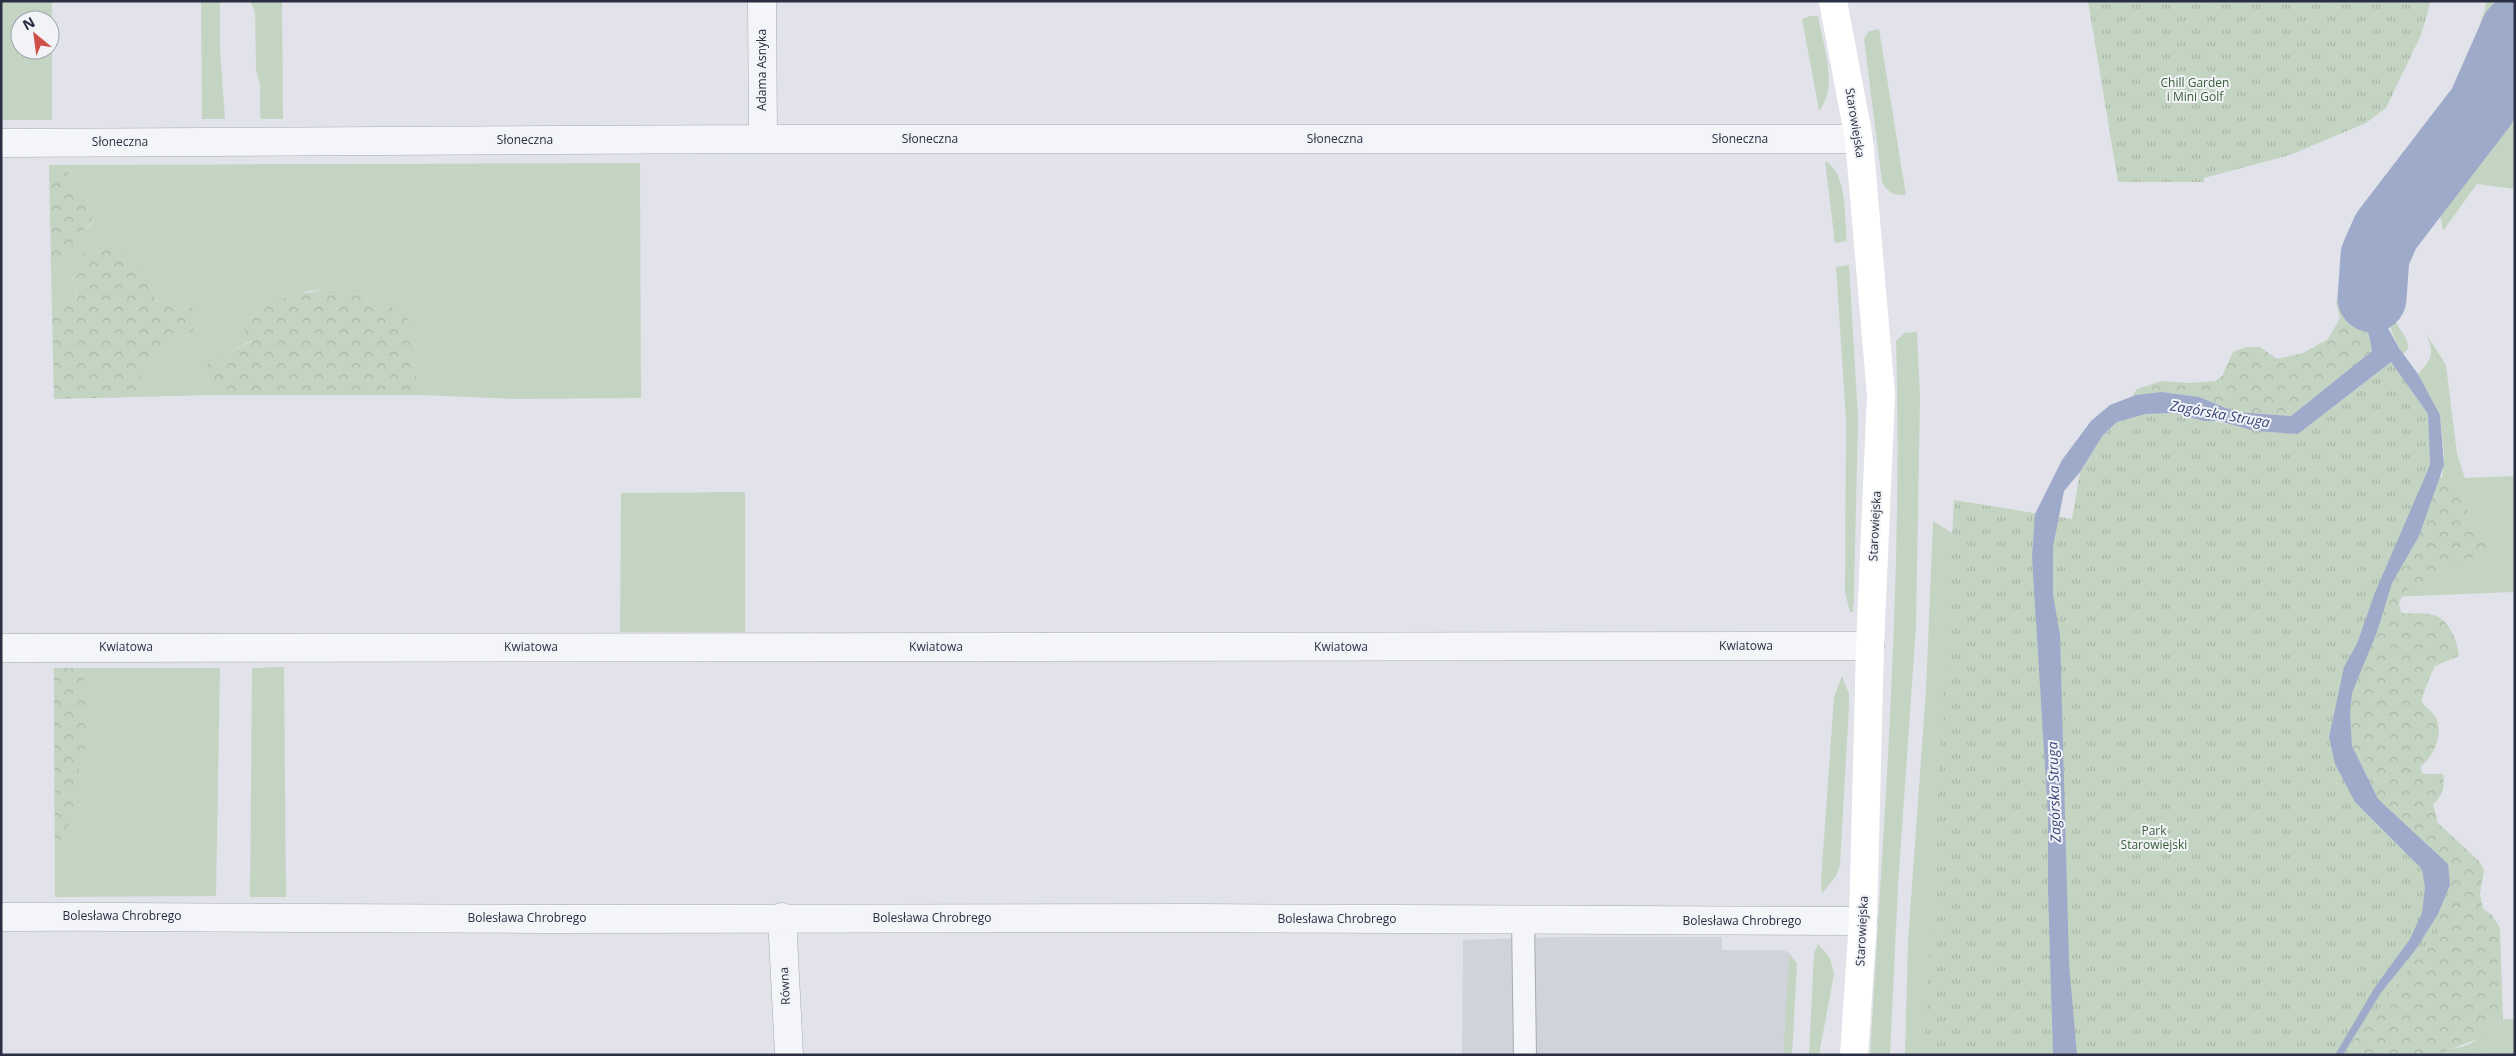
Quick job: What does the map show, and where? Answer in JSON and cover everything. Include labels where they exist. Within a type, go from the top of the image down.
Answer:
[{"type":"main road","name":"Starowiejska","points":[[1833,1],[1859,139],[1881,395],[1870,646],[1863,921],[1854,1055]]},
{"type":"street","name":"Adama Asnyka","points":[[762,1],[763,139]]},
{"type":"street","name":"Słoneczna","points":[[1,143],[763,139],[1859,139]]},
{"type":"street","name":"Kwiatowa","points":[[1,648],[1870,646]]},
{"type":"street","name":"Bolesława Chrobrego","points":[[1,917],[782,917],[1863,921]]},
{"type":"street","name":"Równa","points":[[782,917],[789,1055]]},
{"type":"lane","points":[[1523,920],[1525,1055]]},
{"type":"shaded area","points":[[1557,937],[1722,937],[1722,950],[1783,950],[1789,953],[1783,1055],[1462,1055],[1463,940]]},
{"type":"green space","points":[[1,1],[52,1],[52,10],[10,10],[10,60],[52,60],[52,120],[1,120]]},
{"type":"green space","points":[[201,1],[220,1],[220,49],[225,119],[202,119]]},
{"type":"green space","points":[[250,1],[282,1],[283,119],[261,119],[260,84],[256,70],[255,12]]},
{"type":"green space","name":"Chill Garden i Mini Golf","points":[[2088,1],[2431,1],[2421,35],[2386,108],[2366,123],[2290,155],[2204,178],[2204,182],[2118,182]]},
{"type":"green space","points":[[2487,1],[2512,1],[2507,26],[2472,99],[2441,137],[2411,185],[2403,181],[2402,175],[2455,88],[2472,48]]},
{"type":"green space","points":[[1818,16],[1828,65],[1828,90],[1825,101],[1819,111],[1802,19]]},
{"type":"green space","points":[[1879,29],[1906,195],[1891,193],[1882,182],[1864,39],[1869,31]]},
{"type":"green space","points":[[2503,88],[2515,89],[2515,189],[2477,184],[2443,231],[2440,214],[2426,195],[2441,173],[2465,150]]},
{"type":"green space","points":[[1825,161],[1838,175],[1841,185],[1844,196],[1847,241],[1835,243]]},
{"type":"green space","points":[[640,163],[641,398],[514,399],[421,395],[414,362],[416,342],[385,303],[338,289],[308,291],[287,299],[252,340],[230,352],[208,379],[214,395],[135,397],[137,385],[142,374],[157,356],[197,328],[171,304],[156,300],[148,284],[73,274],[77,298],[65,310],[52,312],[51,270],[62,260],[77,237],[92,223],[94,210],[71,180],[65,165]]},
{"type":"green space","points":[[49,165],[65,165],[71,180],[94,210],[92,222],[77,237],[62,260],[51,270]]},
{"type":"green space","points":[[2391,207],[2379,223],[2362,270],[2372,351],[2291,416],[2236,412],[2199,397],[2162,392],[2132,397],[2137,389],[2162,381],[2189,383],[2215,381],[2222,376],[2233,352],[2246,347],[2260,347],[2277,359],[2303,353],[2328,339],[2340,318],[2336,302],[2345,280],[2345,262],[2361,219],[2371,208]]},
{"type":"green space","points":[[2410,216],[2416,221],[2417,228],[2395,260],[2390,287],[2394,316],[2408,345],[2408,349],[2403,354],[2386,317],[2382,284],[2384,267],[2390,251]]},
{"type":"green space","points":[[100,245],[132,258],[141,270],[156,300],[171,304],[183,300],[197,313],[197,328],[157,356],[142,374],[137,385],[135,397],[54,399],[52,312],[65,309],[77,298],[73,274],[78,257]]},
{"type":"green space","points":[[1849,265],[1858,418],[1853,612],[1850,612],[1845,593],[1846,419],[1836,267]]},
{"type":"green space","points":[[338,289],[385,303],[407,317],[416,342],[414,362],[421,395],[214,395],[208,379],[207,364],[252,341],[245,333],[242,317],[265,305],[288,297]]},
{"type":"green space","points":[[1917,332],[1920,398],[1916,626],[1898,886],[1890,1055],[1870,1055],[1895,609],[1897,520],[1896,341],[1904,333]]},
{"type":"green space","points":[[2426,334],[2446,365],[2457,454],[2465,478],[2515,476],[2515,592],[2388,597],[2442,480],[2444,455],[2440,415],[2418,374],[2431,356],[2431,346]]},
{"type":"green space","name":"Park Starowiejski","points":[[2391,362],[2428,414],[2430,465],[2392,583],[2352,693],[2350,713],[2352,746],[2369,796],[2428,869],[2442,927],[2342,1055],[1924,1055],[1954,500],[2072,519],[2080,472],[2103,435],[2117,422],[2146,414],[2173,413],[2191,418],[2298,434]]},
{"type":"green space","points":[[2434,475],[2449,480],[2455,492],[2466,505],[2471,520],[2489,544],[2491,552],[2464,561],[2425,582],[2405,590],[2399,603],[2401,613],[2425,614],[2438,617],[2448,625],[2457,644],[2459,656],[2435,666],[2423,695],[2422,702],[2435,716],[2439,730],[2434,751],[2420,767],[2423,774],[2443,774],[2444,783],[2442,791],[2439,798],[2433,804],[2438,823],[2479,861],[2484,870],[2480,894],[2483,909],[2492,915],[2500,928],[2503,1020],[2493,1026],[2483,1037],[2446,1051],[2425,1055],[2298,1055],[2311,774]]},
{"type":"green space","points":[[745,492],[745,632],[620,632],[621,493]]},
{"type":"green space","points":[[1933,521],[1980,550],[1981,1055],[1905,1055],[1908,941],[1926,689]]},
{"type":"green space","points":[[284,667],[286,897],[250,897],[252,668]]},
{"type":"green space","points":[[54,668],[220,668],[216,896],[55,897]]},
{"type":"green space","points":[[54,668],[82,668],[89,720],[88,743],[80,763],[72,816],[64,839],[55,840]]},
{"type":"green space","points":[[1842,676],[1849,694],[1849,706],[1840,865],[1836,876],[1822,894],[1821,881],[1834,697]]},
{"type":"green space","points":[[1818,944],[1830,958],[1834,974],[1819,1055],[1809,1055],[1814,953]]},
{"type":"green space","points":[[1789,953],[1797,964],[1792,1055],[1783,1055]]},
{"type":"green space","points":[[2506,1019],[2515,1019],[2515,1055],[2484,1055],[2483,1053],[2425,1055],[2435,1051],[2467,1045]]},
{"type":"water","points":[[2512,1],[2515,1],[2515,55],[2502,92],[2465,150],[2441,173],[2426,195],[2411,185],[2441,137],[2472,99],[2507,26]]},
{"type":"water","points":[[2393,205],[2410,216],[2393,239],[2386,256],[2382,279],[2382,304],[2388,328],[2399,348],[2418,374],[2440,415],[2444,465],[2419,536],[2392,583],[2377,632],[2352,693],[2350,713],[2352,746],[2378,799],[2448,864],[2450,885],[2438,914],[2416,949],[2380,994],[2343,1055],[2335,1055],[2375,987],[2410,939],[2422,913],[2425,888],[2422,869],[2355,802],[2335,764],[2329,737],[2344,667],[2357,644],[2374,595],[2430,465],[2428,414],[2391,362],[2298,434],[2255,431],[2219,421],[2204,421],[2173,413],[2146,414],[2117,422],[2103,435],[2080,472],[2064,491],[2053,547],[2053,595],[2060,635],[2069,963],[2077,1055],[2053,1055],[2048,888],[2048,815],[2032,557],[2035,514],[2062,460],[2091,421],[2110,405],[2136,395],[2162,392],[2199,397],[2236,412],[2291,416],[2372,351],[2361,296],[2363,268],[2371,240]]},
{"type":"waterway","name":"Zagórska Struga","points":[[2372,298],[2375,256],[2386,231],[2482,106],[2515,31]]}]
